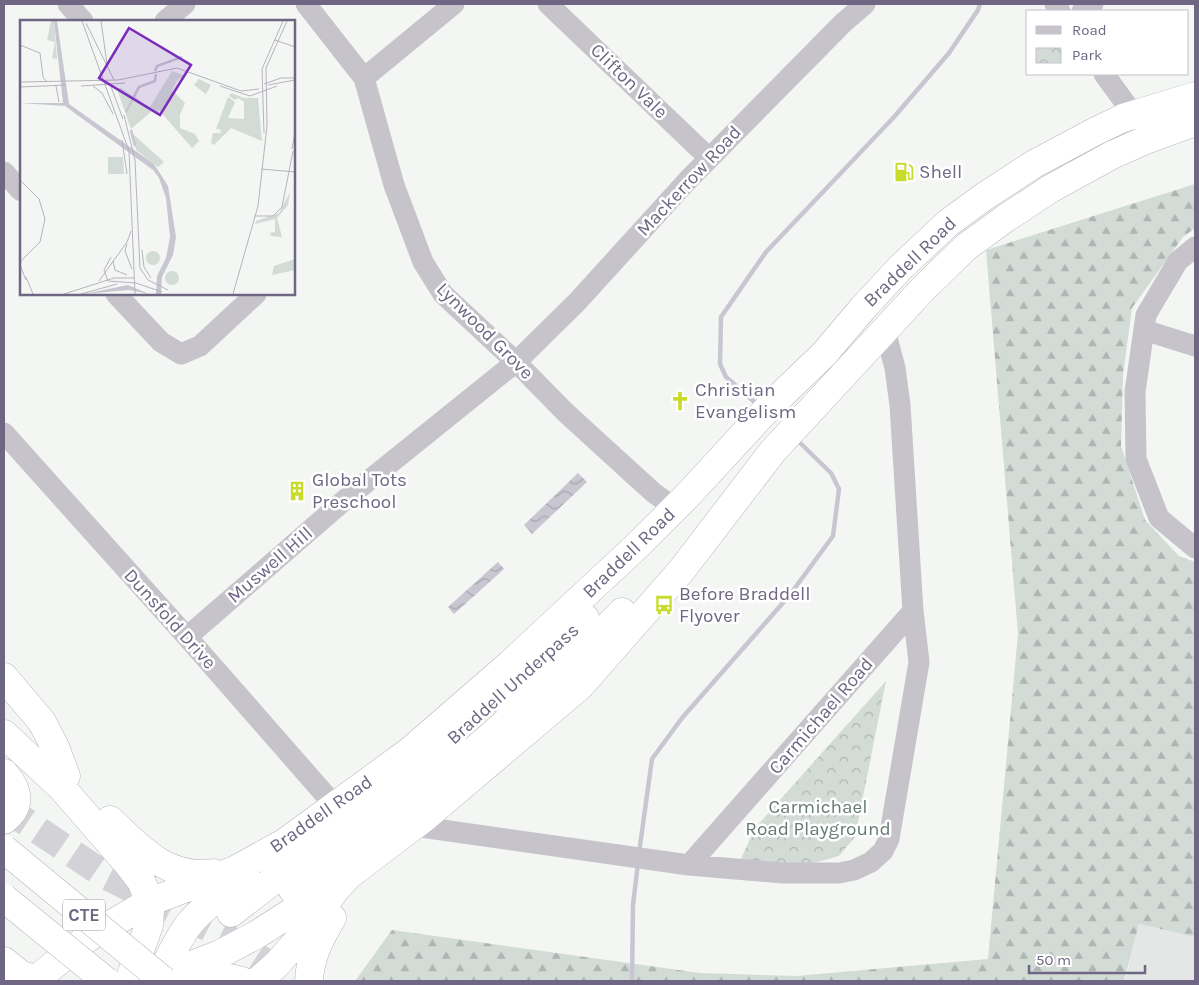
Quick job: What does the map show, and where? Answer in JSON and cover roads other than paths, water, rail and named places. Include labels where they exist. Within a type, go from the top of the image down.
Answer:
[{"type":"highway","name":"Braddell Road","points":[[824,354],[900,268],[948,223],[985,196],[1034,164],[1123,118],[1195,96]]},
{"type":"highway","name":"Braddell Road","points":[[35,981],[86,939],[149,902],[235,870],[284,843],[410,751],[498,675],[638,545],[675,508],[885,330],[966,247],[1050,189],[1112,155],[1148,139],[1195,122]]},
{"type":"highway","name":"Braddell Underpass","points":[[236,920],[437,783],[565,670],[667,565],[775,425],[824,354]]},
{"type":"highway","name":"Braddell Road","points":[[258,981],[277,964],[300,938],[336,889],[349,875],[449,798],[580,686],[681,571],[775,425]]},
{"type":"highway","points":[[4,677],[42,722],[55,747],[66,776]]},
{"type":"highway","points":[[4,723],[33,746],[127,836],[160,864],[185,873],[209,874],[235,870]]},
{"type":"highway","points":[[4,734],[62,788],[128,864],[146,890],[150,911],[149,925],[130,981],[161,980],[220,954],[256,935],[349,875]]},
{"type":"highway","points":[[4,772],[11,781],[17,802],[10,815],[4,820]]},
{"type":"highway","points":[[161,980],[172,953],[189,924],[209,904],[284,843]]},
{"type":"highway","name":"CTE","points":[[4,849],[161,980]]},
{"type":"highway","points":[[309,981],[313,955],[320,939],[341,904],[382,851]]},
{"type":"highway","name":"CTE","points":[[4,898],[106,981]]},
{"type":"highway","points":[[189,924],[193,938],[202,947],[220,954]]},
{"type":"highway","points":[[4,961],[20,974],[35,981]]},
{"type":"highway","points":[[189,981],[218,977],[242,981]]},
{"type":"street","points":[[68,4],[82,20]]},
{"type":"street","points":[[166,20],[185,4]]},
{"type":"street","name":"Lynwood Grove","points":[[306,4],[364,78],[394,185],[424,262],[443,294],[516,362],[565,412],[639,480],[675,508]]},
{"type":"street","points":[[364,78],[454,4]]},
{"type":"street","name":"Clifton Vale","points":[[548,4],[709,158]]},
{"type":"street","name":"Mackerrow Road","points":[[516,362],[577,302],[709,158],[843,23],[865,4]]},
{"type":"street","points":[[1105,75],[1134,115]]},
{"type":"street","points":[[4,172],[20,190]]},
{"type":"street","points":[[1195,246],[1178,260],[1146,315],[1135,392],[1136,458],[1159,518],[1195,548]]},
{"type":"street","points":[[117,295],[161,342],[181,354],[200,346],[255,295]]},
{"type":"street","points":[[414,826],[689,865],[783,873],[839,873],[854,870],[871,862],[882,851],[889,840],[919,662],[900,406],[896,368],[885,330]]},
{"type":"street","points":[[1144,330],[1195,346]]},
{"type":"street","name":"Muswell Hill","points":[[187,637],[347,498],[516,362]]},
{"type":"street","name":"Dunsfold Drive","points":[[4,434],[187,637],[335,806]]},
{"type":"street","name":"Carmichael Road","points":[[689,865],[914,611]]},
{"type":"water","points":[[578,473],[587,482],[532,534],[524,525]]},
{"type":"water","points":[[498,562],[504,569],[454,614],[448,607]]},
{"type":"waterway","points":[[758,405],[726,377],[720,364],[721,317],[766,252],[894,117],[949,53],[978,10],[980,4]]},
{"type":"waterway","points":[[639,853],[652,759],[682,718],[789,596],[833,536],[839,489],[831,473],[795,438]]},
{"type":"waterway","points":[[632,981],[633,905],[638,863]]},
{"type":"tunnel","points":[[4,807],[103,874],[223,935],[291,981]]},
{"type":"place","name":"Shell","points":[[904,172]]},
{"type":"place","name":"Christian Evangelism","points":[[680,401]]},
{"type":"place","name":"Global Tots Preschool","points":[[297,491]]},
{"type":"place","name":"Before Braddell Flyover","points":[[664,605]]},
{"type":"park label","name":"Carmichael Road Playground","points":[[818,818]]}]
